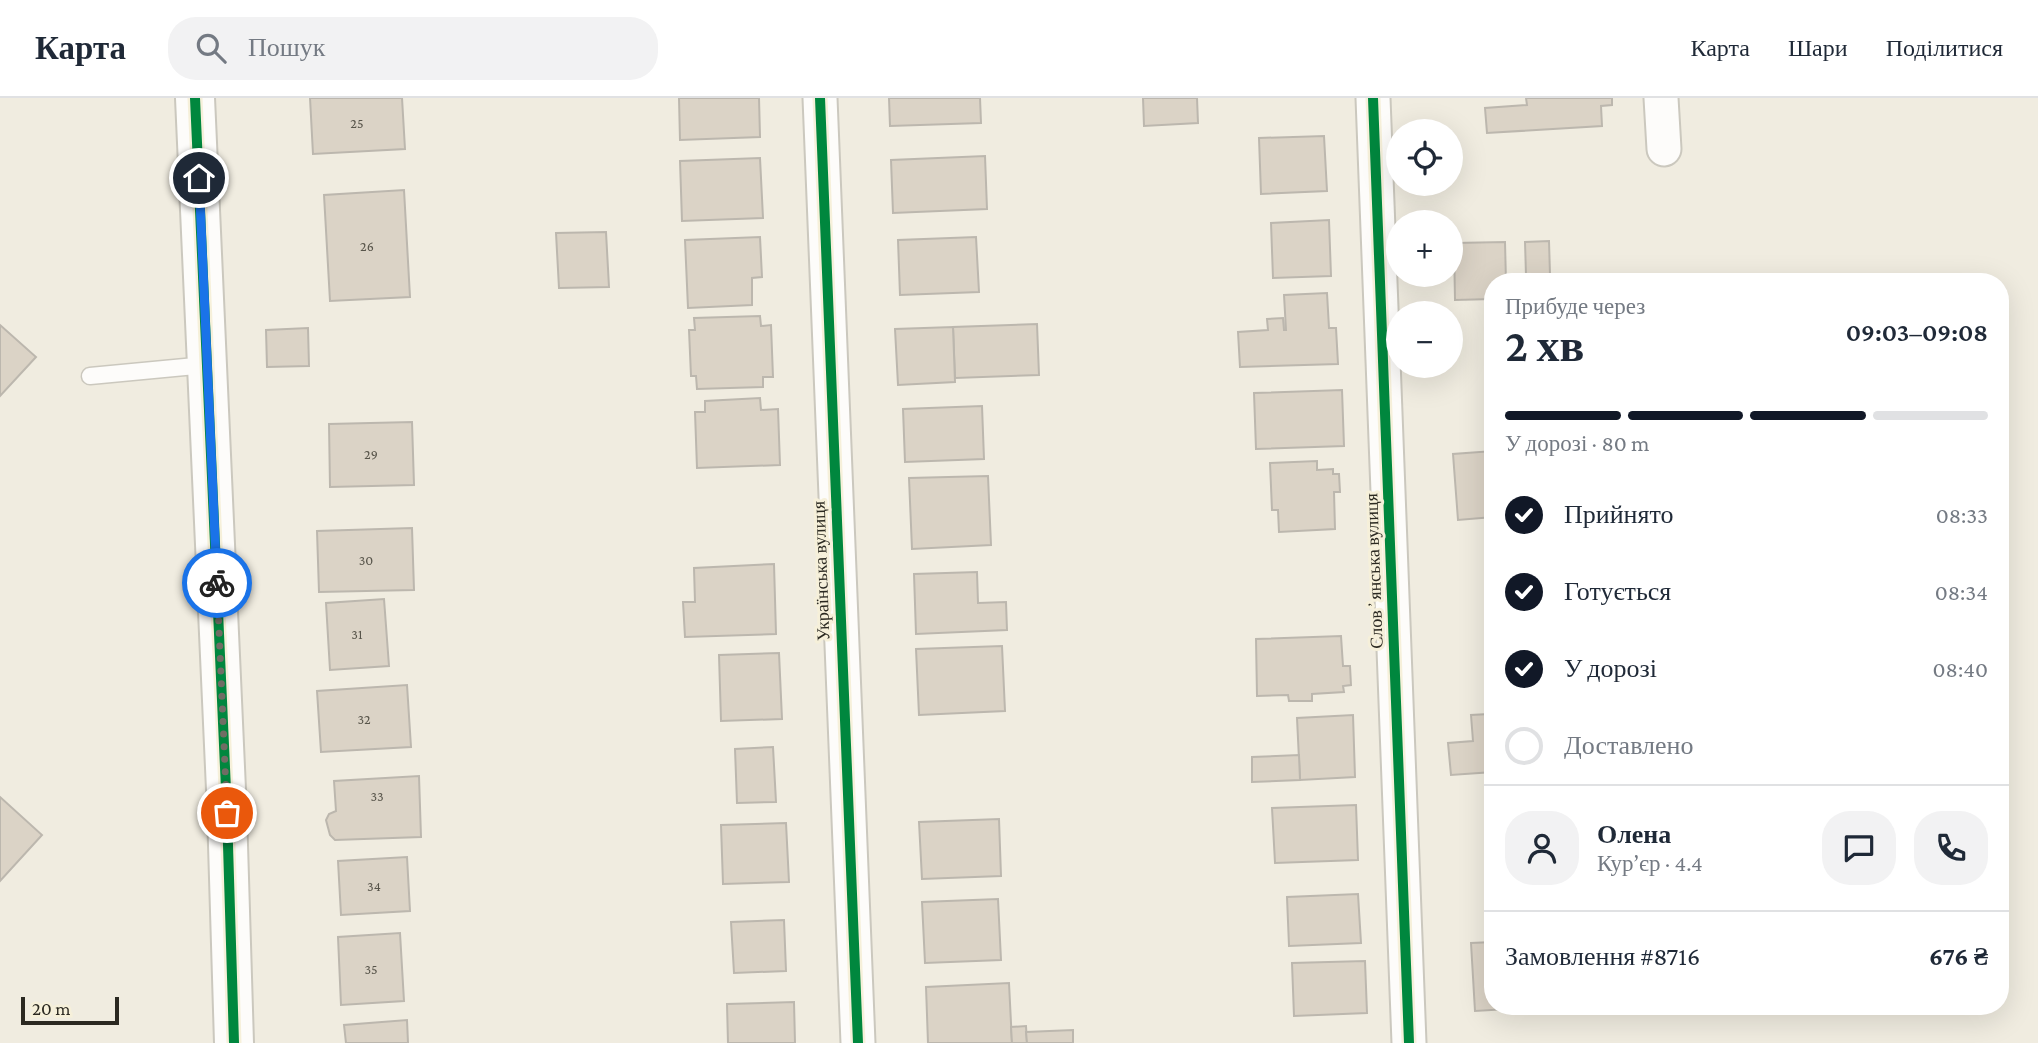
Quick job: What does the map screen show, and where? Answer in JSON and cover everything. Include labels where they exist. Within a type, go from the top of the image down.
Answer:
[{"type":"street","points":[[195,98],[234,1043]]},
{"type":"street","name":"Українська вулиця","points":[[820,98],[858,1043]]},
{"type":"street","name":"Словʼянська вулиця","points":[[1373,98],[1409,1043]]},
{"type":"street","points":[[1661,98],[1664,149]]},
{"type":"lane","points":[[90,376],[207,365]]},
{"type":"building","points":[[310,98],[402,98],[405,149],[313,154]]},
{"type":"building","points":[[679,98],[759,98],[760,137],[680,140]]},
{"type":"building","points":[[889,98],[980,98],[981,123],[890,126]]},
{"type":"building","points":[[1143,98],[1197,98],[1198,123],[1144,126]]},
{"type":"building","points":[[1526,98],[1612,98],[1612,105],[1601,106],[1602,126],[1487,133],[1485,108],[1527,105]]},
{"type":"building","points":[[1324,136],[1327,191],[1261,194],[1259,138]]},
{"type":"building","points":[[985,156],[987,209],[893,213],[891,160]]},
{"type":"building","points":[[760,158],[763,218],[682,221],[680,161]]},
{"type":"building","points":[[404,190],[410,297],[330,301],[324,195]]},
{"type":"building","points":[[1329,220],[1331,276],[1273,278],[1271,223]]},
{"type":"building","points":[[606,232],[609,287],[559,288],[556,233]]},
{"type":"building","points":[[760,237],[762,277],[752,278],[752,305],[688,308],[685,240]]},
{"type":"building","points":[[976,237],[979,292],[900,295],[898,240]]},
{"type":"building","points":[[1549,241],[1550,273],[1526,273],[1525,242]]},
{"type":"building","points":[[1505,242],[1506,273],[1484,273],[1484,299],[1455,300],[1455,287],[1463,287],[1463,243]]},
{"type":"building","points":[[1327,293],[1329,328],[1336,328],[1338,364],[1240,367],[1238,332],[1268,330],[1267,319],[1283,318],[1286,330],[1284,295]]},
{"type":"building","points":[[760,316],[761,326],[771,325],[773,377],[763,377],[763,387],[697,389],[696,376],[691,376],[689,330],[695,330],[694,318]]},
{"type":"building","points":[[1037,324],[1039,375],[955,378],[953,327]]},
{"type":"building","points":[[0,325],[36,357],[0,396]]},
{"type":"building","points":[[953,327],[955,382],[898,385],[895,329]]},
{"type":"building","points":[[308,328],[309,366],[267,367],[266,330]]},
{"type":"building","points":[[1342,390],[1344,446],[1256,449],[1254,393]]},
{"type":"building","points":[[760,398],[761,410],[778,409],[780,465],[697,468],[695,412],[705,412],[705,401]]},
{"type":"building","points":[[982,406],[984,459],[905,462],[903,409]]},
{"type":"building","points":[[412,422],[414,485],[330,487],[329,424]]},
{"type":"building","points":[[1484,452],[1484,518],[1458,520],[1453,454]]},
{"type":"building","points":[[1317,461],[1317,470],[1333,469],[1333,474],[1339,474],[1340,492],[1334,492],[1335,529],[1279,532],[1278,510],[1272,510],[1270,463]]},
{"type":"building","points":[[988,476],[991,545],[912,549],[909,478]]},
{"type":"building","points":[[412,528],[414,590],[319,592],[317,531]]},
{"type":"building","points":[[774,564],[776,634],[685,637],[683,602],[695,602],[694,568]]},
{"type":"building","points":[[977,572],[978,603],[1006,602],[1007,630],[916,634],[914,574]]},
{"type":"building","points":[[384,599],[389,666],[330,670],[326,603]]},
{"type":"building","points":[[1341,636],[1343,666],[1350,666],[1351,685],[1343,686],[1344,692],[1312,694],[1312,701],[1289,701],[1288,695],[1257,696],[1256,639]]},
{"type":"building","points":[[1002,646],[1005,711],[919,715],[916,649]]},
{"type":"building","points":[[779,653],[782,719],[721,721],[719,655]]},
{"type":"building","points":[[407,685],[411,747],[321,752],[317,691]]},
{"type":"building","points":[[1484,714],[1484,773],[1451,775],[1448,743],[1473,741],[1471,715]]},
{"type":"building","points":[[1353,715],[1355,777],[1300,780],[1297,718]]},
{"type":"building","points":[[773,747],[776,802],[737,803],[735,749]]},
{"type":"building","points":[[1299,755],[1300,780],[1252,782],[1252,757]]},
{"type":"building","points":[[419,776],[421,837],[335,840],[330,835],[326,820],[329,814],[336,811],[334,781]]},
{"type":"building","points":[[0,797],[42,835],[0,881]]},
{"type":"building","points":[[1356,805],[1358,860],[1275,863],[1272,808]]},
{"type":"building","points":[[999,819],[1001,876],[922,879],[919,822]]},
{"type":"building","points":[[786,823],[789,882],[723,884],[721,825]]},
{"type":"building","points":[[407,857],[410,911],[341,915],[338,861]]},
{"type":"building","points":[[1358,894],[1361,943],[1289,946],[1287,897]]},
{"type":"building","points":[[998,899],[1001,960],[925,963],[922,902]]},
{"type":"building","points":[[784,920],[786,971],[734,973],[731,922]]},
{"type":"building","points":[[400,933],[404,1001],[341,1005],[338,937]]},
{"type":"building","points":[[1484,942],[1484,1010],[1475,1011],[1471,943]]},
{"type":"building","points":[[1365,961],[1367,1013],[1294,1016],[1292,963]]},
{"type":"building","points":[[1009,983],[1012,1043],[928,1043],[926,987]]},
{"type":"building","points":[[794,1002],[795,1043],[728,1043],[727,1004]]},
{"type":"building","points":[[407,1020],[408,1043],[346,1043],[344,1025]]},
{"type":"building","points":[[1026,1026],[1027,1043],[1012,1043],[1011,1027]]},
{"type":"building","points":[[1073,1030],[1073,1043],[1027,1043],[1026,1032]]},
{"type":"cycle path","points":[[195,98],[227,812],[234,1043]]},
{"type":"cycle path","points":[[820,98],[858,1043]]},
{"type":"cycle path","points":[[1373,98],[1409,1043]]},
{"type":"way so far","points":[[217,583],[227,813]]},
{"type":"route","points":[[199,178],[217,583]]}]
